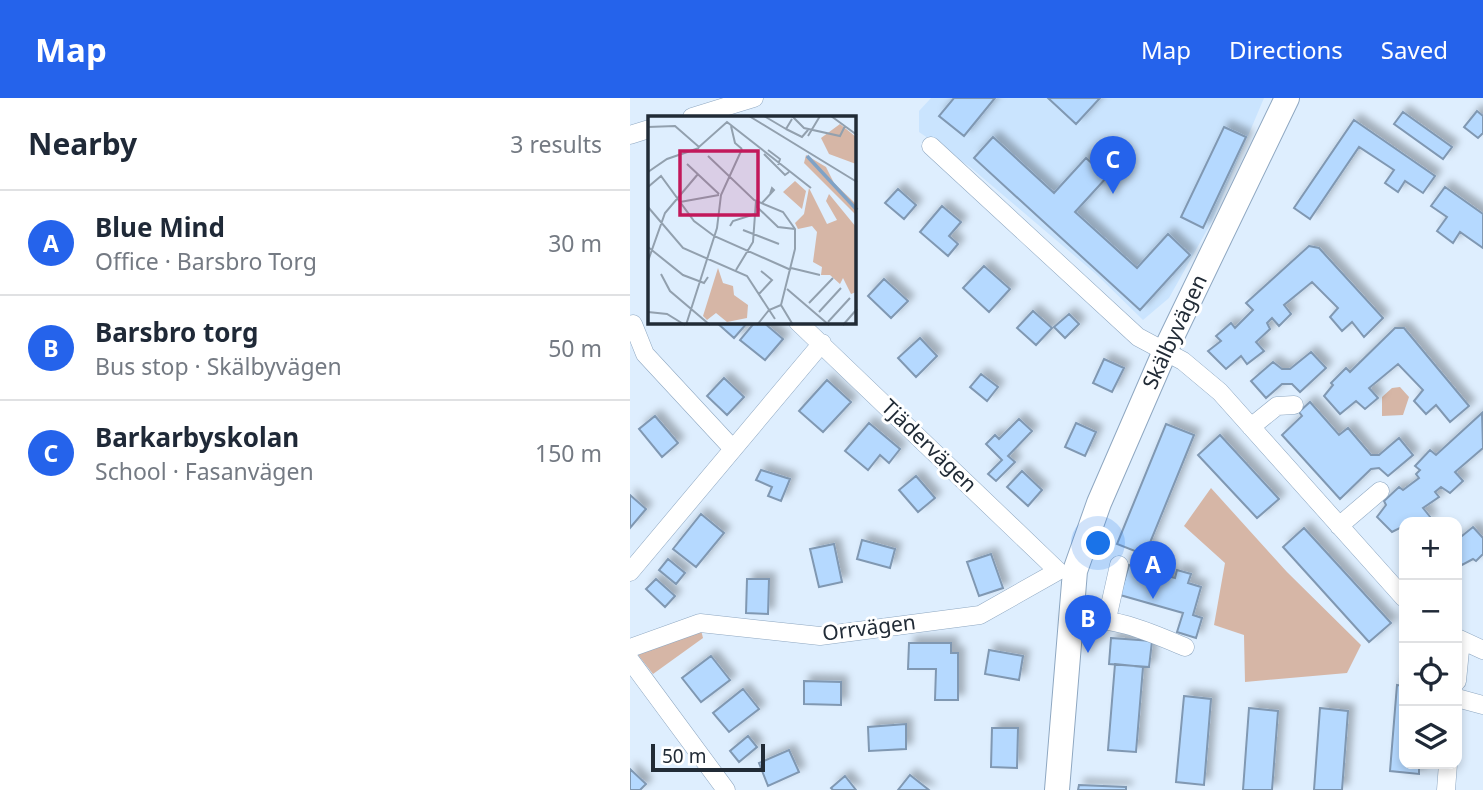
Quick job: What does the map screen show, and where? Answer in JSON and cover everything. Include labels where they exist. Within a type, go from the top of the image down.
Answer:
[{"type":"street","points":[[695,116],[754,98]]},
{"type":"street","name":"Skälbyvägen","points":[[1057,790],[1072,619],[1067,571],[1165,351],[1287,98]]},
{"type":"street","points":[[630,135],[648,130]]},
{"type":"street","points":[[931,146],[1138,337],[1183,361],[1220,392],[1399,592]]},
{"type":"street","points":[[633,324],[645,355],[733,449]]},
{"type":"street","name":"Tjädervägen","points":[[800,324],[1067,571]]},
{"type":"street","points":[[630,572],[822,343]]},
{"type":"street","points":[[1251,427],[1277,406],[1294,405]]},
{"type":"street","points":[[1339,526],[1380,491]]},
{"type":"street","points":[[1107,619],[1119,565]]},
{"type":"street","name":"Orrvägen","points":[[630,648],[700,623],[820,636],[980,615],[1067,571]]},
{"type":"street","points":[[1072,619],[1107,619],[1128,624],[1185,647]]},
{"type":"street","points":[[1462,640],[1483,650]]},
{"type":"street","points":[[630,660],[726,790]]},
{"type":"street","points":[[1462,699],[1483,705]]},
{"type":"street","points":[[1442,789],[1447,769]]},
{"type":"shaded area","points":[[931,98],[1264,98],[1212,221],[1169,298],[1143,320],[1096,274],[970,167],[919,132],[919,111]]},
{"type":"shaded area","points":[[1400,387],[1409,397],[1403,415],[1382,416],[1382,397],[1392,388]]},
{"type":"shaded area","points":[[1211,488],[1287,572],[1361,645],[1347,673],[1245,682],[1244,635],[1214,625],[1225,563],[1184,526]]},
{"type":"shaded area","points":[[701,630],[703,638],[653,674],[635,651]]},
{"type":"building","points":[[954,98],[995,98],[964,136],[939,116]]},
{"type":"building","points":[[1048,98],[1100,98],[1076,124]]},
{"type":"building","points":[[1477,111],[1483,116],[1483,133],[1478,138],[1464,127]]},
{"type":"building","points":[[1403,112],[1452,147],[1443,159],[1394,124]]},
{"type":"building","points":[[1354,120],[1435,176],[1423,193],[1405,181],[1398,192],[1385,183],[1394,170],[1359,147],[1310,219],[1294,208]]},
{"type":"building","points":[[1224,127],[1246,137],[1203,228],[1181,217]]},
{"type":"building","points":[[993,137],[1054,193],[1086,158],[1107,177],[1075,212],[1137,268],[1168,234],[1190,255],[1140,310],[974,158]]},
{"type":"building","points":[[1445,187],[1483,214],[1483,248],[1460,232],[1453,243],[1437,231],[1447,217],[1431,206]]},
{"type":"building","points":[[898,189],[916,205],[904,219],[885,203]]},
{"type":"building","points":[[942,206],[961,222],[949,236],[958,244],[948,256],[920,232]]},
{"type":"building","points":[[1309,246],[1319,248],[1383,318],[1364,337],[1352,322],[1342,331],[1330,317],[1338,308],[1312,282],[1284,305],[1291,314],[1279,326],[1272,318],[1267,323],[1270,329],[1256,342],[1264,351],[1247,364],[1241,356],[1226,369],[1208,351],[1221,341],[1216,336],[1231,323],[1235,328],[1253,310],[1246,303]]},
{"type":"building","points":[[984,266],[1010,289],[989,312],[963,288]]},
{"type":"building","points":[[884,279],[908,301],[891,318],[868,296]]},
{"type":"building","points":[[1033,311],[1052,328],[1036,345],[1017,328]]},
{"type":"building","points":[[1069,314],[1079,324],[1065,338],[1054,327]]},
{"type":"building","points":[[718,324],[746,324],[734,338]]},
{"type":"building","points":[[753,324],[765,324],[783,339],[765,360],[740,340]]},
{"type":"building","points":[[1395,328],[1404,328],[1469,406],[1450,422],[1436,405],[1426,414],[1414,401],[1423,390],[1398,364],[1369,388],[1378,398],[1365,409],[1356,401],[1340,414],[1324,396],[1333,385],[1331,383],[1346,368],[1350,372]]},
{"type":"building","points":[[920,338],[937,356],[916,377],[898,358]]},
{"type":"building","points":[[1311,352],[1326,368],[1300,392],[1292,384],[1282,384],[1266,398],[1251,381],[1273,362],[1282,369],[1290,369]]},
{"type":"building","points":[[1104,359],[1124,368],[1112,392],[1093,383]]},
{"type":"building","points":[[981,374],[998,387],[987,401],[970,387]]},
{"type":"building","points":[[724,378],[744,397],[727,415],[707,396]]},
{"type":"building","points":[[827,380],[851,402],[823,432],[799,411]]},
{"type":"building","points":[[1310,402],[1339,435],[1348,428],[1371,455],[1379,455],[1399,438],[1413,455],[1388,476],[1379,468],[1371,469],[1340,499],[1282,435],[1302,416],[1299,412]]},
{"type":"building","points":[[1482,413],[1483,448],[1455,472],[1463,481],[1450,493],[1441,487],[1435,492],[1439,497],[1423,508],[1430,517],[1399,517],[1399,528],[1392,532],[1377,517],[1386,505],[1384,501],[1399,487],[1403,490],[1419,478],[1416,474],[1420,470],[1415,466],[1430,450],[1436,455]]},
{"type":"building","points":[[655,416],[678,443],[662,457],[639,429]]},
{"type":"building","points":[[1019,419],[1032,431],[1008,456],[1015,462],[996,481],[988,474],[1002,460],[986,444],[995,435],[999,439]]},
{"type":"building","points":[[869,423],[900,449],[889,463],[880,455],[868,470],[845,451]]},
{"type":"building","points":[[1076,423],[1096,432],[1085,456],[1065,447]]},
{"type":"building","points":[[1166,424],[1194,435],[1145,555],[1117,544]]},
{"type":"building","points":[[1220,435],[1279,499],[1257,518],[1198,455]]},
{"type":"building","points":[[761,470],[790,479],[781,501],[768,496],[772,487],[756,480]]},
{"type":"building","points":[[1022,471],[1042,490],[1028,506],[1007,487]]},
{"type":"building","points":[[916,476],[935,498],[918,512],[899,490]]},
{"type":"building","points":[[630,495],[646,509],[630,528]]},
{"type":"building","points":[[701,514],[724,533],[696,567],[673,549]]},
{"type":"building","points":[[1473,527],[1483,538],[1483,554],[1476,561],[1473,559],[1462,565],[1462,536]]},
{"type":"building","points":[[1304,528],[1391,623],[1369,642],[1283,547]]},
{"type":"building","points":[[862,540],[895,549],[890,568],[857,559]]},
{"type":"building","points":[[834,544],[842,582],[819,587],[810,549]]},
{"type":"building","points":[[991,554],[1003,588],[979,596],[967,562]]},
{"type":"building","points":[[668,559],[685,573],[676,584],[659,570]]},
{"type":"building","points":[[1129,565],[1175,578],[1177,570],[1191,574],[1188,583],[1201,587],[1193,615],[1202,618],[1196,638],[1177,632],[1183,613],[1120,595]]},
{"type":"building","points":[[656,579],[675,596],[665,607],[646,589]]},
{"type":"building","points":[[747,579],[769,579],[768,614],[746,613]]},
{"type":"building","points":[[1111,638],[1152,641],[1149,667],[1109,664]]},
{"type":"building","points":[[909,643],[951,643],[951,653],[958,653],[958,700],[935,700],[936,669],[908,669]]},
{"type":"building","points":[[989,650],[1023,656],[1019,680],[985,674]]},
{"type":"building","points":[[711,656],[730,680],[701,702],[682,678]]},
{"type":"building","points":[[1115,664],[1143,667],[1136,752],[1108,750]]},
{"type":"building","points":[[804,681],[841,682],[841,705],[804,704]]},
{"type":"building","points":[[1397,685],[1399,769],[1419,769],[1419,774],[1390,771]]},
{"type":"building","points":[[743,689],[759,709],[729,732],[713,713]]},
{"type":"building","points":[[1184,696],[1211,699],[1204,785],[1176,782]]},
{"type":"building","points":[[1249,708],[1278,711],[1272,790],[1243,790]]},
{"type":"building","points":[[1320,708],[1348,711],[1342,790],[1314,790]]},
{"type":"building","points":[[906,724],[906,749],[869,751],[868,727]]},
{"type":"building","points":[[992,728],[1018,728],[1017,768],[991,767]]},
{"type":"building","points":[[748,736],[757,747],[739,762],[730,751]]},
{"type":"building","points":[[789,750],[799,772],[768,786],[759,763]]},
{"type":"building","points":[[630,769],[646,784],[640,790],[630,790]]},
{"type":"building","points":[[910,775],[929,790],[898,790]]},
{"type":"building","points":[[845,776],[856,790],[831,788]]},
{"type":"building","points":[[1079,785],[1126,787],[1126,790],[1078,790]]},
{"type":"place","name":"Barkarbyskolan","points":[[1113,194]]},
{"type":"place","name":"Blue Mind","points":[[1153,599]]},
{"type":"place","name":"Barsbro torg","points":[[1088,653]]}]
